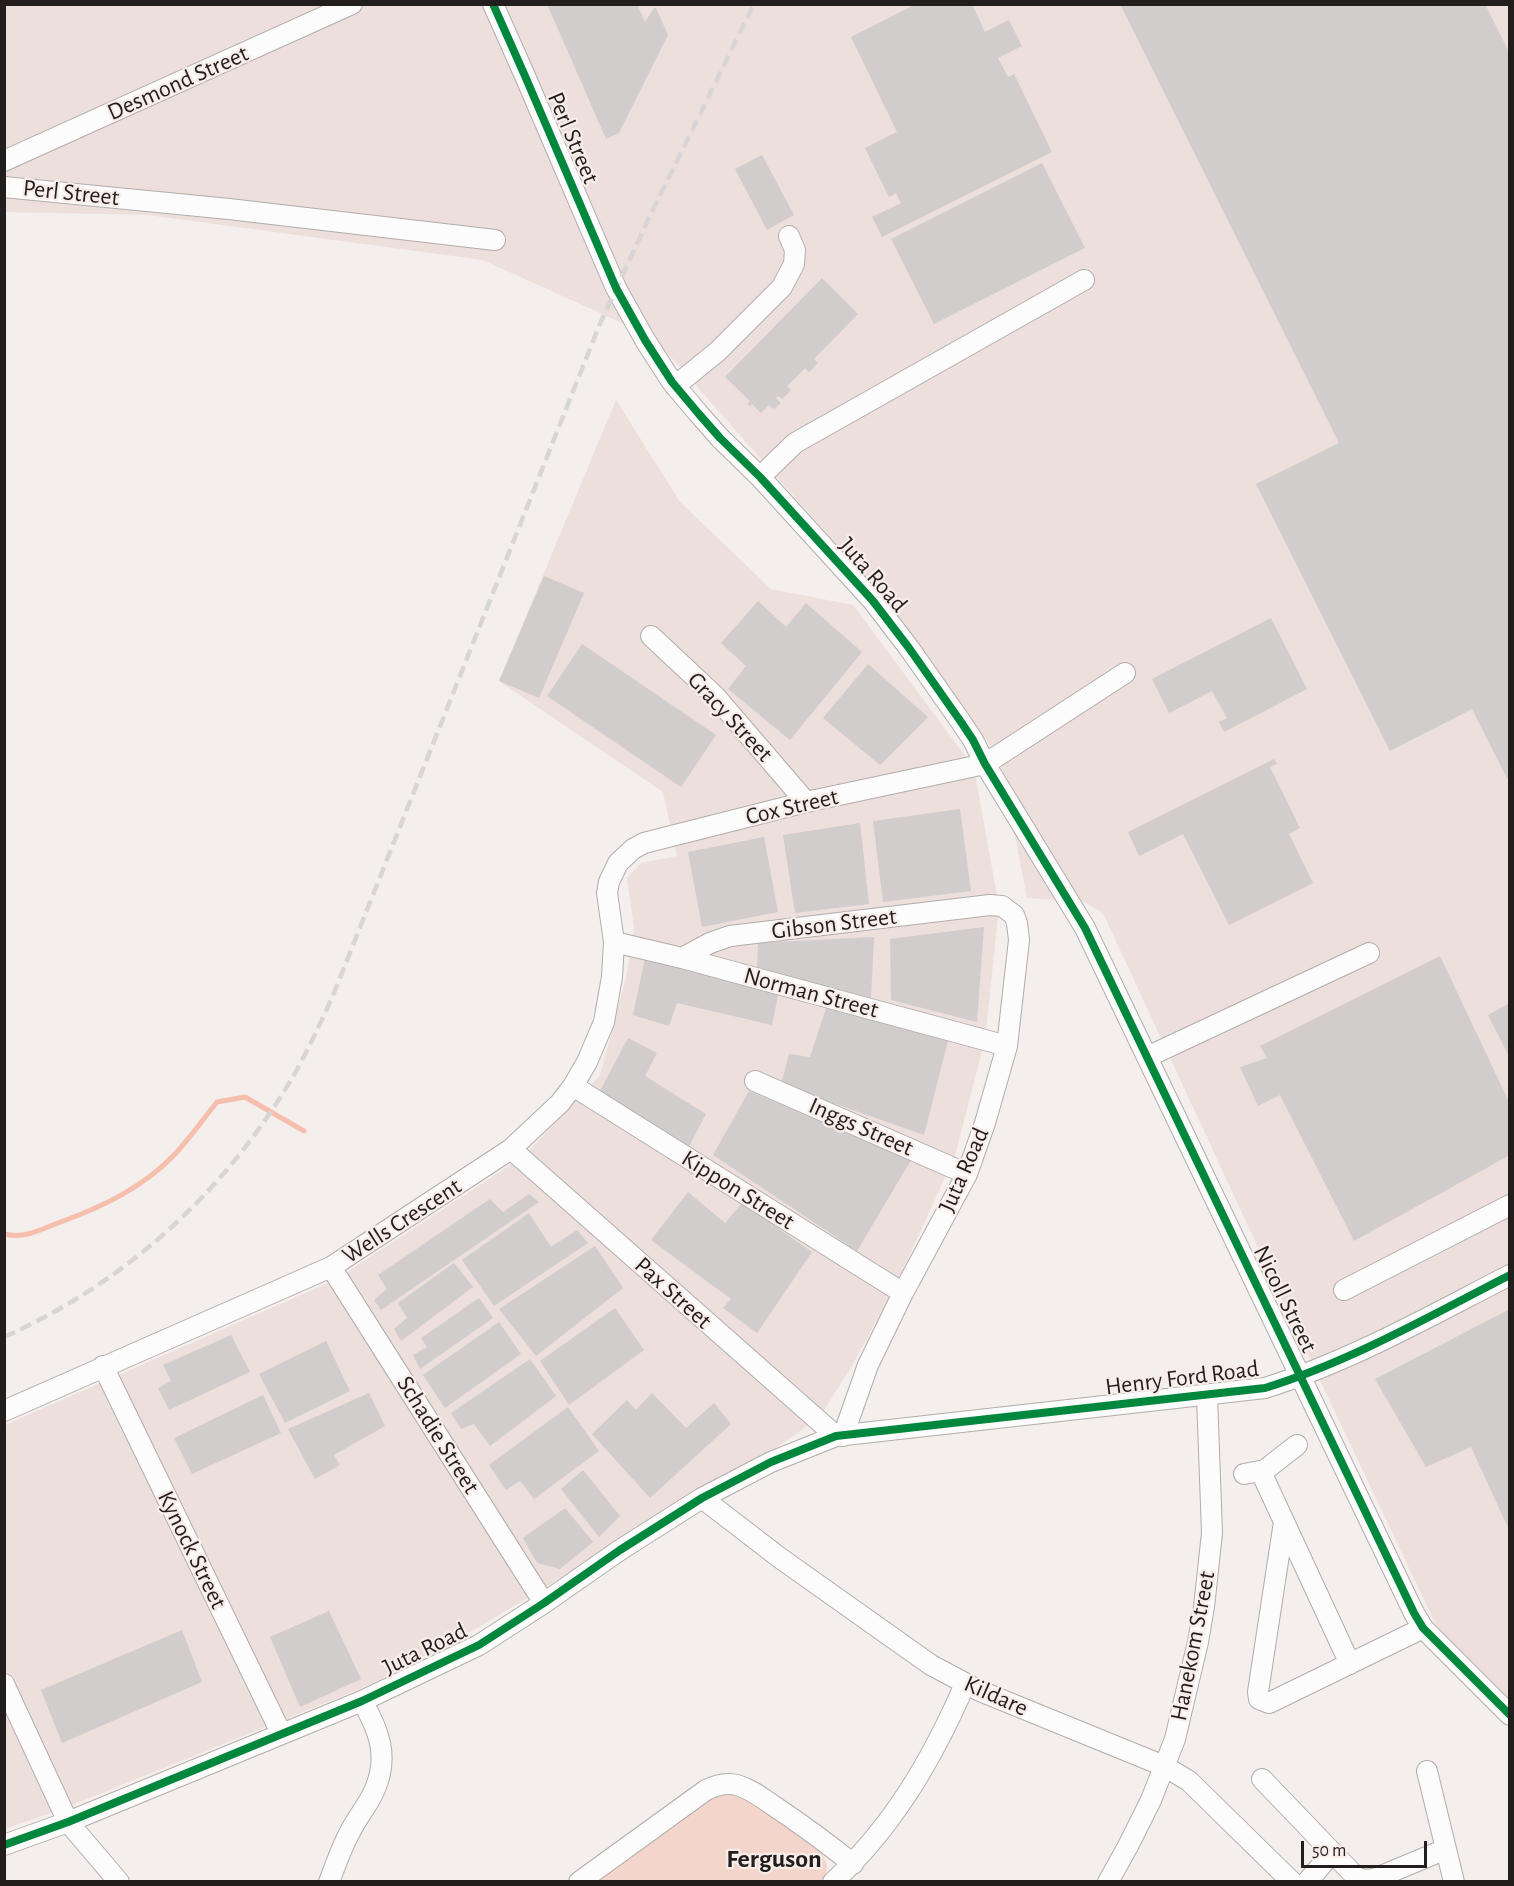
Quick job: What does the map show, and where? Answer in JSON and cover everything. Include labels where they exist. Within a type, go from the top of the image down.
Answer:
[{"type":"street","name":"Desmond Street","points":[[4,161],[352,4]]},
{"type":"street","name":"Perl Street","points":[[493,4],[616,288]]},
{"type":"street","name":"Perl Street","points":[[4,187],[251,211],[495,240]]},
{"type":"street","points":[[675,386],[717,352],[782,287],[794,264],[795,250],[789,236]]},
{"type":"street","points":[[760,477],[795,443],[1084,280]]},
{"type":"street","name":"Juta Road","points":[[616,288],[645,340],[675,386],[720,438],[760,477],[873,601],[909,648],[973,740],[985,764],[1073,908]]},
{"type":"street","name":"Gracy Street","points":[[651,636],[715,696],[806,802]]},
{"type":"street","points":[[985,764],[1125,673]]},
{"type":"street","name":"Cox Street","points":[[612,873],[626,855],[644,843],[806,802],[985,764]]},
{"type":"street","name":"Wells Crescent","points":[[4,1411],[331,1267],[511,1149],[560,1103],[573,1086],[587,1062],[604,1022],[612,977],[614,942],[607,893],[612,873]]},
{"type":"street","name":"Juta Road","points":[[4,1845],[68,1822],[362,1701],[479,1645],[702,1498],[771,1462],[839,1436],[868,1365],[903,1293],[967,1174],[985,1123],[1007,1046],[1018,959],[1017,923],[1014,915],[1002,906],[990,905]]},
{"type":"street","name":"Gibson Street","points":[[682,958],[719,939],[730,936],[990,905]]},
{"type":"street","name":"Nicoll Street","points":[[1073,908],[1414,1613],[1423,1628],[1509,1715]]},
{"type":"street","name":"Norman Street","points":[[614,942],[682,958],[1007,1046]]},
{"type":"street","points":[[1147,1057],[1369,953]]},
{"type":"street","name":"Inggs Street","points":[[754,1081],[967,1174]]},
{"type":"street","name":"Kippon Street","points":[[573,1086],[903,1293]]},
{"type":"street","name":"Pax Street","points":[[511,1149],[839,1436]]},
{"type":"street","points":[[1344,1290],[1509,1205]]},
{"type":"street","name":"Schadie Street","points":[[331,1267],[544,1603]]},
{"type":"street","name":"Henry Ford Road","points":[[839,1436],[1265,1389],[1301,1377],[1356,1353],[1509,1275]]},
{"type":"street","name":"Kynock Street","points":[[103,1366],[281,1733]]},
{"type":"street","name":"Hanekom Street","points":[[1107,1881],[1151,1800],[1175,1739],[1186,1695],[1204,1607],[1212,1533],[1207,1396]]},
{"type":"street","points":[[1297,1445],[1252,1473],[1284,1522],[1350,1664]]},
{"type":"street","name":"Kildare","points":[[702,1498],[780,1558],[931,1665],[964,1684],[1164,1766],[1190,1781],[1292,1881]]},
{"type":"street","points":[[1284,1522],[1258,1692],[1259,1699],[1269,1703],[1423,1628]]},
{"type":"street","points":[[4,1684],[68,1822],[119,1881]]},
{"type":"street","points":[[833,1881],[853,1864],[892,1817],[925,1767],[950,1719],[964,1684]]},
{"type":"street","points":[[329,1881],[352,1827],[375,1790],[379,1774],[382,1757],[381,1744],[374,1721],[362,1701]]},
{"type":"street","points":[[1427,1771],[1454,1881]]},
{"type":"street","points":[[1262,1779],[1356,1877],[1364,1880],[1374,1879],[1446,1850]]},
{"type":"street","points":[[579,1881],[706,1790],[723,1784],[735,1784],[751,1791],[817,1836],[853,1864]]},
{"type":"street","points":[[1307,1881],[1332,1853]]},
{"type":"shaded area","points":[[5,5],[1509,5],[1509,1702],[1437,1627],[1103,913],[1083,901],[1027,898],[1000,758],[870,582],[653,337],[483,260],[148,215],[5,212]]},
{"type":"shaded area","points":[[616,400],[680,502],[771,589],[853,605],[974,768],[999,907],[985,1039],[955,1156],[892,1293],[850,1369],[819,1418],[744,1470],[479,1627],[367,1686],[67,1807],[5,1829],[5,1425],[335,1280],[524,1156],[600,1075],[626,978],[634,928],[627,878],[641,863],[677,856],[663,792],[499,681]]},
{"type":"shaded area","points":[[727,1791],[743,1795],[819,1848],[827,1864],[826,1874],[822,1881],[595,1882],[718,1794]]},
{"type":"building","points":[[547,4],[637,4],[645,22],[656,8],[668,35],[619,133],[606,139]]},
{"type":"building","points":[[916,4],[972,4],[985,32],[1009,20],[1022,46],[998,58],[1008,77],[1014,74],[1052,152],[882,237],[872,217],[901,203],[896,193],[889,197],[865,148],[897,132],[851,37]]},
{"type":"building","points":[[1120,4],[1485,4],[1510,54],[1510,784],[1472,709],[1390,751],[1256,484],[1339,443]]},
{"type":"building","points":[[762,155],[794,215],[767,230],[735,169]]},
{"type":"building","points":[[1042,163],[1085,248],[934,324],[891,239]]},
{"type":"building","points":[[822,278],[858,314],[814,359],[818,363],[809,372],[805,368],[787,386],[791,390],[782,399],[778,396],[776,398],[781,403],[774,409],[769,405],[761,413],[752,404],[750,406],[747,404],[750,401],[725,377]]},
{"type":"building","points":[[544,576],[584,593],[539,698],[499,681]]},
{"type":"building","points":[[758,601],[786,627],[806,603],[862,652],[790,740],[728,689],[746,666],[721,643]]},
{"type":"building","points":[[1271,618],[1307,689],[1224,732],[1219,722],[1227,718],[1212,691],[1169,713],[1152,679]]},
{"type":"building","points":[[582,644],[716,735],[681,787],[547,696]]},
{"type":"building","points":[[868,664],[928,717],[880,765],[823,718]]},
{"type":"building","points":[[1274,759],[1277,764],[1270,767],[1300,828],[1289,834],[1313,883],[1229,925],[1183,834],[1139,856],[1128,832]]},
{"type":"building","points":[[960,809],[971,891],[883,902],[873,821]]},
{"type":"building","points":[[860,823],[869,904],[795,913],[783,835]]},
{"type":"building","points":[[764,837],[778,912],[702,927],[688,852]]},
{"type":"building","points":[[984,927],[977,1022],[891,1000],[890,939]]},
{"type":"building","points":[[874,937],[871,998],[757,971],[758,943]]},
{"type":"building","points":[[1440,956],[1510,1104],[1510,1155],[1354,1241],[1280,1095],[1258,1106],[1240,1067],[1267,1058],[1260,1046]]},
{"type":"building","points":[[645,958],[779,990],[772,1025],[677,1003],[669,1026],[633,1015]]},
{"type":"building","points":[[1510,1003],[1510,1058],[1488,1015]]},
{"type":"building","points":[[826,1008],[948,1041],[924,1135],[781,1085],[789,1054],[810,1057]]},
{"type":"building","points":[[628,1038],[657,1053],[645,1076],[706,1114],[688,1148],[600,1091]]},
{"type":"building","points":[[749,1091],[911,1160],[857,1251],[713,1155]]},
{"type":"building","points":[[688,1192],[725,1223],[742,1203],[812,1252],[757,1333],[723,1308],[731,1299],[651,1240]]},
{"type":"building","points":[[529,1194],[539,1202],[381,1310],[374,1300],[387,1289],[378,1275],[490,1199],[503,1212]]},
{"type":"building","points":[[529,1213],[551,1247],[577,1230],[588,1243],[494,1306],[462,1260]]},
{"type":"building","points":[[595,1246],[623,1288],[536,1356],[499,1309]]},
{"type":"building","points":[[454,1263],[473,1287],[401,1341],[394,1329],[407,1318],[398,1303]]},
{"type":"building","points":[[479,1298],[493,1318],[420,1369],[413,1355],[427,1347],[421,1338]]},
{"type":"building","points":[[615,1308],[644,1350],[569,1405],[540,1361]]},
{"type":"building","points":[[1510,1309],[1510,1532],[1471,1447],[1426,1467],[1375,1379]]},
{"type":"building","points":[[499,1322],[521,1354],[445,1408],[423,1375]]},
{"type":"building","points":[[231,1335],[250,1372],[169,1410],[158,1388],[171,1381],[163,1365]]},
{"type":"building","points":[[326,1341],[350,1391],[285,1423],[259,1374]]},
{"type":"building","points":[[530,1359],[556,1396],[490,1446],[474,1424],[461,1429],[451,1413]]},
{"type":"building","points":[[369,1393],[385,1426],[334,1455],[340,1465],[315,1479],[288,1429]]},
{"type":"building","points":[[652,1393],[686,1428],[714,1403],[731,1424],[650,1498],[592,1434],[627,1400],[636,1410]]},
{"type":"building","points":[[263,1395],[281,1433],[192,1474],[174,1438]]},
{"type":"building","points":[[568,1407],[599,1451],[534,1499],[520,1481],[506,1490],[489,1465]]},
{"type":"building","points":[[583,1470],[620,1516],[599,1537],[561,1489]]},
{"type":"building","points":[[565,1508],[593,1542],[560,1569],[537,1563],[523,1538]]},
{"type":"building","points":[[329,1611],[361,1679],[300,1707],[270,1637]]},
{"type":"building","points":[[182,1630],[202,1682],[62,1743],[41,1690]]},
{"type":"waterway","points":[[4,1234],[25,1235],[38,1231],[90,1210],[136,1186],[176,1153],[217,1102],[245,1097],[304,1131]]},
{"type":"railway","points":[[4,1337],[49,1315],[92,1289],[132,1261],[170,1229],[237,1157],[267,1117],[294,1075],[332,998],[599,326],[648,220],[754,4]]},
{"type":"cycle path","points":[[493,4],[616,288],[645,340],[672,382],[698,413],[873,601],[973,740],[985,764],[1085,928],[1414,1613],[1423,1628],[1510,1715]]},
{"type":"cycle path","points":[[4,1845],[68,1822],[362,1701],[479,1645],[702,1498],[771,1462],[836,1436],[1265,1388],[1359,1351],[1510,1275]]},
{"type":"district","name":"Ferguson","points":[[774,1859]]}]
